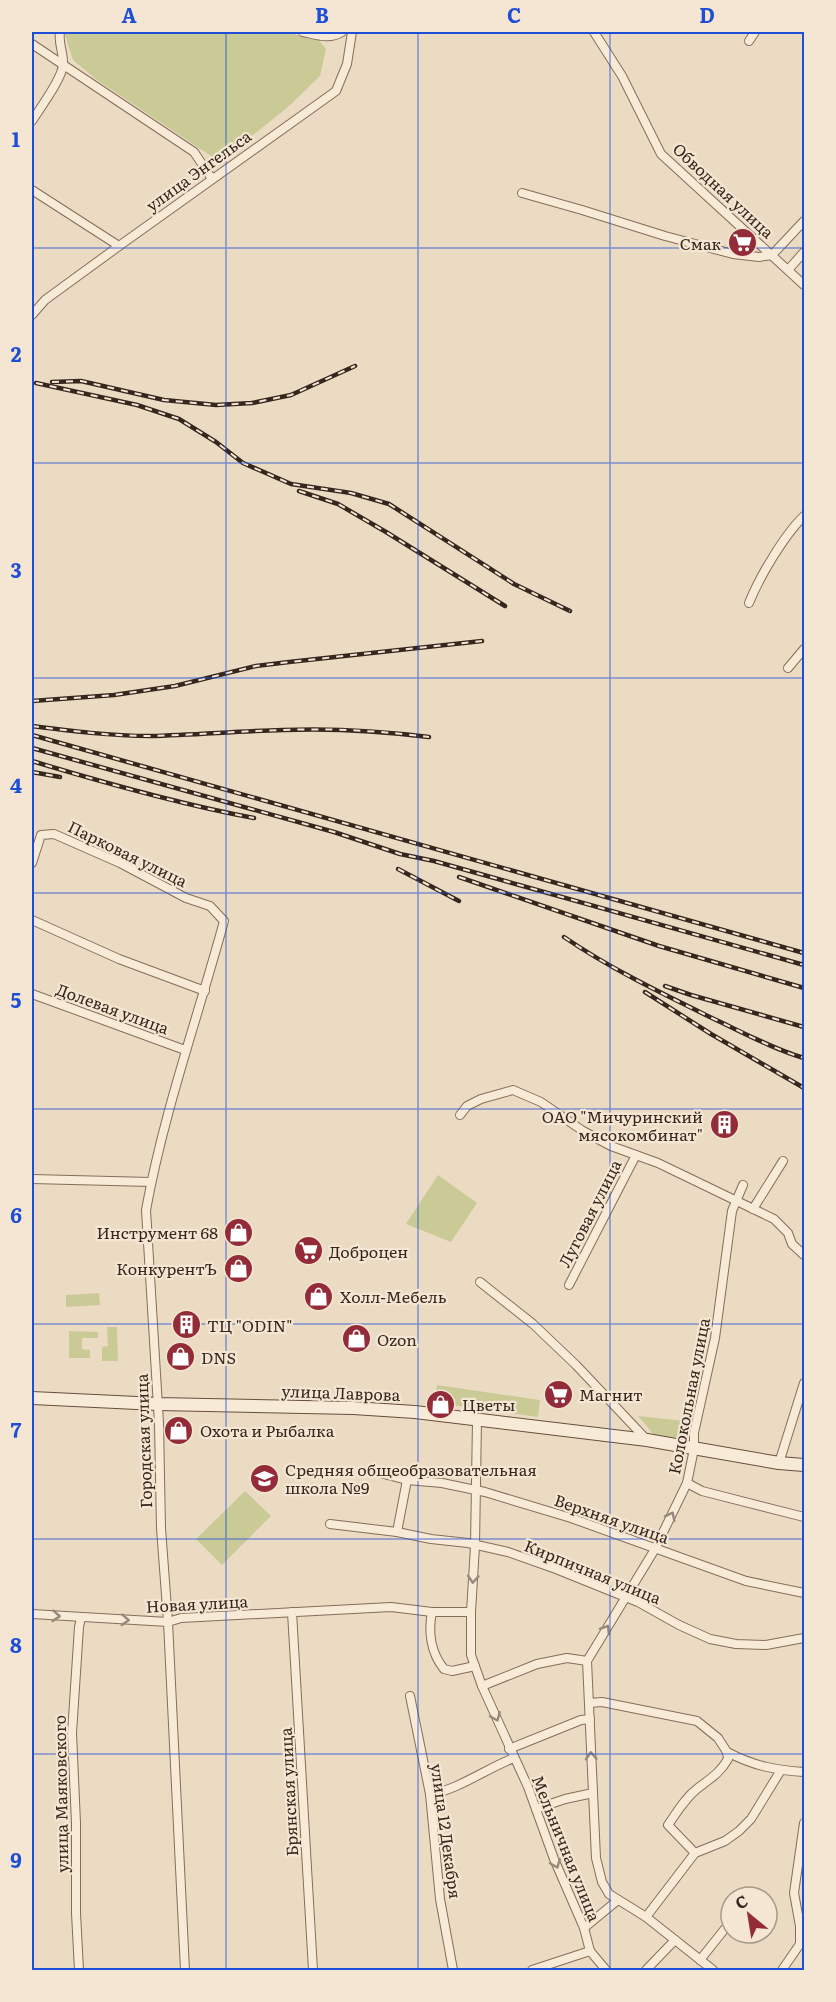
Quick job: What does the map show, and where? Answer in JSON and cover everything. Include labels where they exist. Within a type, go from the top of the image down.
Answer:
[{"type":"main road","name":"улица Лаврова","points":[[32,1398],[158,1404],[352,1408],[439,1415],[647,1440],[779,1463],[804,1465]]},
{"type":"street","points":[[32,121],[55,84],[63,66],[58,40],[60,32]]},
{"type":"street","points":[[303,32],[324,37],[342,32]]},
{"type":"street","name":"улица Энгельса","points":[[32,315],[45,300],[336,91],[347,64],[352,32]]},
{"type":"street","name":"Обводная улица","points":[[594,32],[622,76],[661,154],[804,285]]},
{"type":"street","points":[[749,41],[755,32]]},
{"type":"street","points":[[32,45],[194,152],[212,179]]},
{"type":"street","points":[[32,190],[119,246]]},
{"type":"street","points":[[522,193],[665,236],[733,254],[759,257],[772,255],[804,221]]},
{"type":"street","points":[[788,270],[804,252]]},
{"type":"street","points":[[749,603],[785,540],[804,516]]},
{"type":"street","points":[[788,668],[804,649]]},
{"type":"street","name":"Парковая улица","points":[[32,863],[41,835],[54,834],[120,863],[186,898],[210,906],[224,921]]},
{"type":"street","points":[[32,920],[119,959],[205,991]]},
{"type":"street","name":"Городская улица","points":[[186,1971],[161,1528],[158,1404],[146,1210],[185,1050],[205,991],[224,921]]},
{"type":"street","name":"Долевая улица","points":[[32,994],[185,1050]]},
{"type":"street","name":"Луговая улица","points":[[460,1115],[467,1106],[481,1099],[513,1090],[541,1102],[583,1131],[610,1146],[687,1176],[774,1219],[788,1233],[792,1245],[804,1255]]},
{"type":"street","name":"Луговая улица","points":[[569,1285],[636,1155]]},
{"type":"street","points":[[753,1209],[783,1161]]},
{"type":"street","points":[[32,1179],[151,1182]]},
{"type":"street","name":"Колокольная улица","points":[[587,1661],[655,1549],[687,1483],[694,1449],[694,1433],[716,1338],[732,1211],[743,1185]]},
{"type":"street","points":[[480,1282],[533,1324],[576,1365],[647,1440]]},
{"type":"street","points":[[779,1463],[804,1383]]},
{"type":"street","name":"Мельничная улица","points":[[477,1420],[476,1546],[471,1612],[471,1655],[509,1749],[528,1787],[554,1859],[584,1928],[590,1951],[606,1971]]},
{"type":"street","name":"Верхняя улица","points":[[372,1471],[407,1480],[442,1483],[475,1490],[571,1518],[746,1581],[804,1593]]},
{"type":"street","points":[[397,1532],[407,1480]]},
{"type":"street","points":[[687,1483],[702,1491],[804,1517]]},
{"type":"street","name":"Кирпичная улица","points":[[330,1524],[397,1532],[508,1552],[625,1597],[710,1639],[736,1644],[766,1645],[804,1638]]},
{"type":"street","points":[[292,1612],[392,1608],[471,1612]]},
{"type":"street","points":[[432,1611],[429,1624],[431,1640],[435,1656],[444,1669],[452,1671],[476,1666]]},
{"type":"street","name":"Новая улица","points":[[32,1614],[168,1622],[182,1618],[292,1612]]},
{"type":"street","name":"Брянская улица","points":[[292,1612],[313,1971]]},
{"type":"street","name":"улица Маяковского","points":[[79,1971],[72,1733],[81,1618]]},
{"type":"street","points":[[482,1686],[547,1662],[567,1658],[587,1661],[596,1858],[599,1873],[609,1894],[646,1917],[713,1971]]},
{"type":"street","name":"улица 12 Декабря","points":[[410,1696],[430,1794],[440,1899],[453,1971]]},
{"type":"street","points":[[589,1703],[602,1702],[697,1721],[718,1738],[727,1752],[728,1759],[722,1770],[684,1801],[668,1825],[696,1853]]},
{"type":"street","points":[[509,1749],[581,1720],[590,1719]]},
{"type":"street","points":[[727,1752],[745,1762],[770,1769],[804,1772]]},
{"type":"street","points":[[430,1794],[441,1792],[514,1758]]},
{"type":"street","points":[[646,1917],[696,1853],[725,1841],[751,1819],[781,1770]]},
{"type":"street","points":[[536,1809],[593,1793]]},
{"type":"street","points":[[782,1971],[800,1944],[800,1926],[794,1893],[804,1823]]},
{"type":"street","points":[[584,1928],[618,1900]]},
{"type":"street","points":[[700,1960],[719,1936]]},
{"type":"street","points":[[646,1971],[675,1940]]},
{"type":"street","points":[[532,1971],[590,1951]]},
{"type":"green space","points":[[66,32],[284,32],[318,39],[326,49],[320,76],[288,107],[233,151],[217,160],[97,80],[73,60]]},
{"type":"green space","points":[[438,1175],[477,1203],[451,1242],[406,1224]]},
{"type":"green space","points":[[99,1293],[100,1305],[66,1307],[66,1295]]},
{"type":"green space","points":[[107,1327],[117,1327],[118,1361],[102,1361],[102,1347],[108,1346]]},
{"type":"green space","points":[[69,1331],[98,1332],[98,1338],[82,1338],[82,1349],[90,1350],[90,1358],[69,1358]]},
{"type":"green space","points":[[437,1385],[540,1400],[538,1417],[452,1405],[452,1401],[435,1399]]},
{"type":"green space","points":[[638,1416],[694,1422],[685,1438],[655,1436]]},
{"type":"green space","points":[[245,1491],[271,1516],[222,1565],[196,1539]]},
{"type":"railway","points":[[52,382],[81,381],[164,400],[216,405],[252,403],[291,395],[355,366]]},
{"type":"railway","points":[[36,383],[137,405],[179,419],[216,442],[243,463],[291,484],[351,493],[389,504],[514,584],[570,611]]},
{"type":"railway","points":[[299,491],[338,504],[505,606]]},
{"type":"railway","points":[[32,701],[114,695],[175,686],[256,666],[482,641]]},
{"type":"railway","points":[[32,726],[135,736],[320,729],[429,737]]},
{"type":"railway","points":[[32,735],[804,953]]},
{"type":"railway","points":[[32,748],[334,832],[400,854],[434,861],[804,965]]},
{"type":"railway","points":[[32,761],[142,792],[254,818]]},
{"type":"railway","points":[[32,772],[60,777]]},
{"type":"railway","points":[[398,869],[459,901]]},
{"type":"railway","points":[[459,877],[659,946],[804,988]]},
{"type":"railway","points":[[564,937],[655,990],[758,1040],[804,1058]]},
{"type":"railway","points":[[665,986],[804,1027]]},
{"type":"railway","points":[[645,992],[711,1034],[804,1088]]},
{"type":"place","name":"Смак","points":[[742,243]]},
{"type":"place","name":"ОАО \"Мичуринский мясокомбинат\"","points":[[724,1125]]},
{"type":"place","name":"Инструмент 68","points":[[239,1232]]},
{"type":"place","name":"Доброцен","points":[[308,1251]]},
{"type":"place","name":"КонкурентЪ","points":[[238,1268]]},
{"type":"place","name":"Холл-Мебель","points":[[319,1296]]},
{"type":"place","name":"ТЦ \"ODIN\"","points":[[186,1325]]},
{"type":"place","name":"Ozon","points":[[356,1339]]},
{"type":"place","name":"DNS","points":[[180,1357]]},
{"type":"place","name":"Магнит","points":[[558,1394]]},
{"type":"place","name":"Цветы","points":[[441,1404]]},
{"type":"place","name":"Охота и Рыбалка","points":[[179,1430]]},
{"type":"place","name":"Средняя общеобразовательная школа №9","points":[[264,1478]]}]
